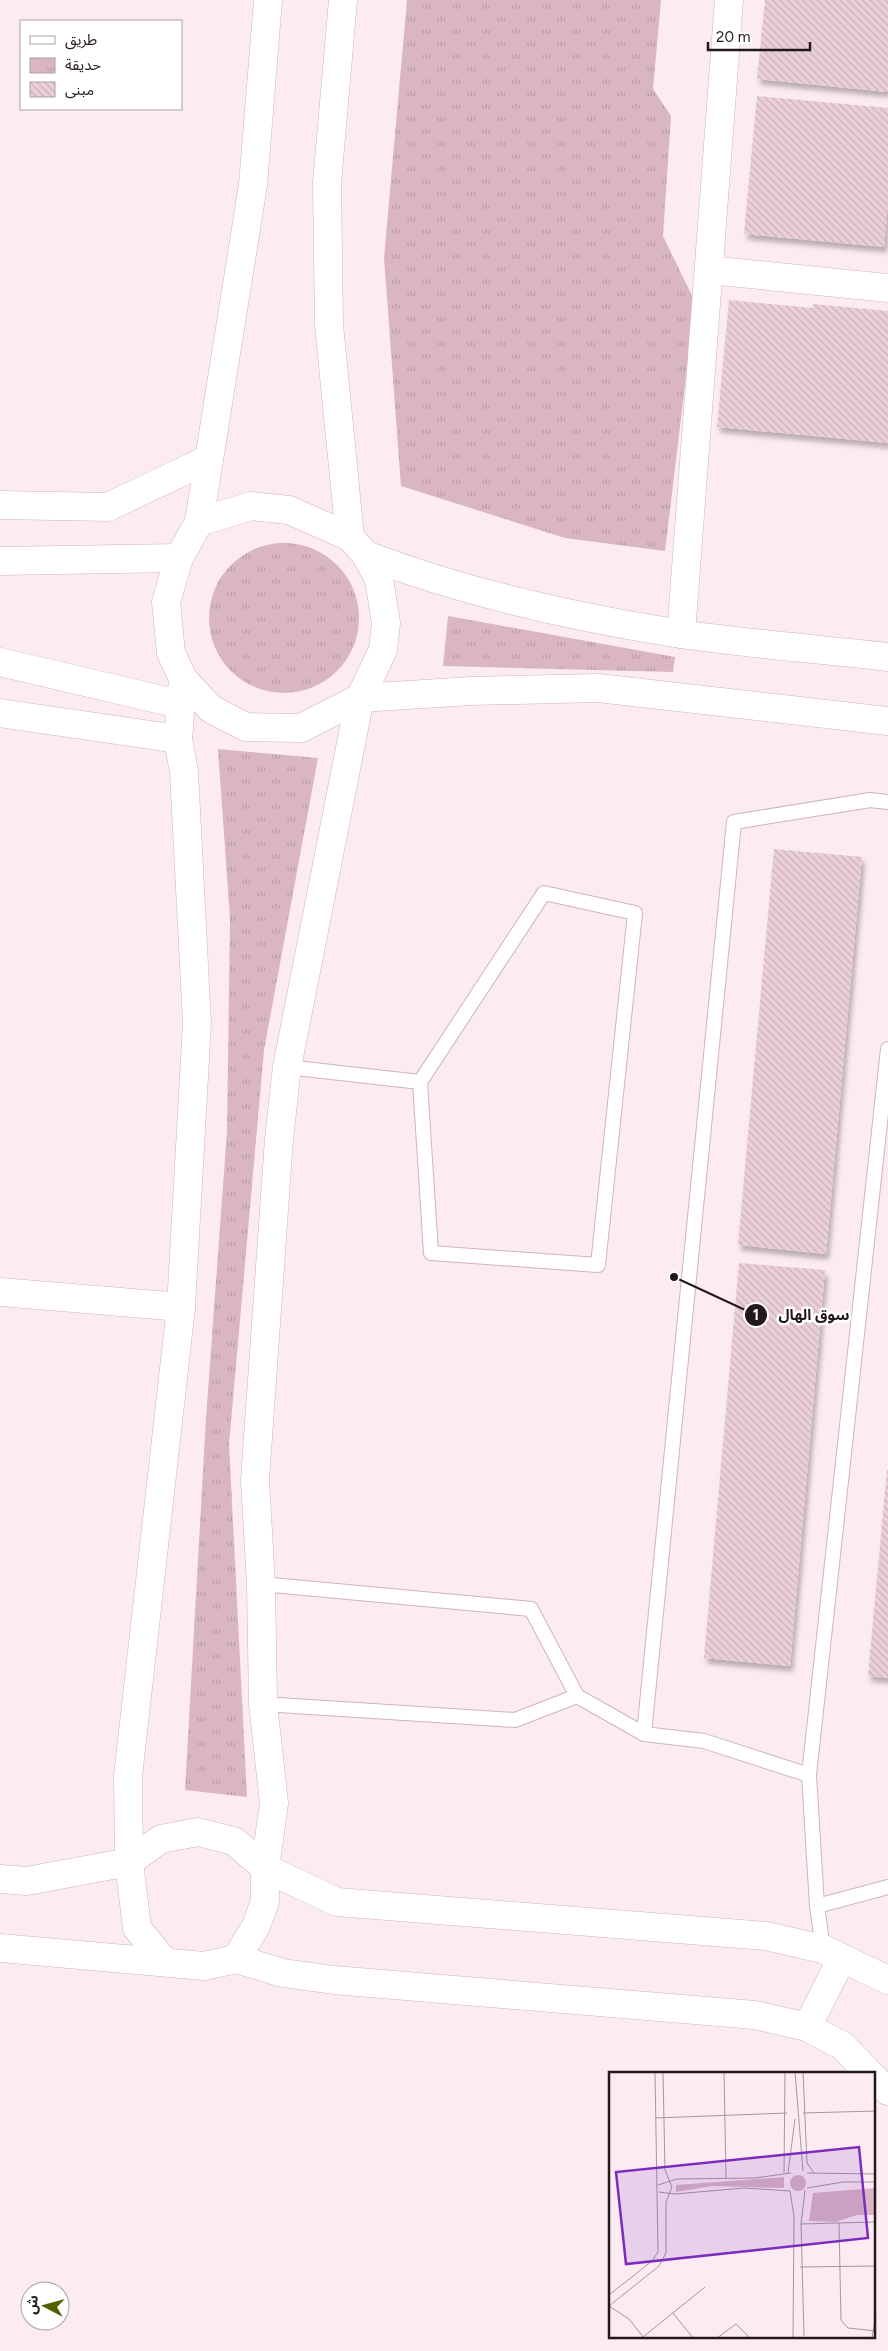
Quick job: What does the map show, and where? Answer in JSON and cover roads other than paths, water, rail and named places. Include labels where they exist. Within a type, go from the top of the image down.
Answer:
[{"type":"main road","points":[[164,1961],[137,1928],[129,1862],[128,1776],[181,1307],[198,1023],[184,772],[178,739],[181,692],[170,653],[166,602],[179,558],[199,522],[254,185],[268,0]]},
{"type":"main road","points":[[236,1959],[256,1926],[265,1901],[265,1868],[274,1803],[263,1704],[261,1584],[255,1480],[279,1139],[287,1067],[360,698],[382,650],[386,623],[379,579],[358,546],[329,324],[327,183],[343,0]]},
{"type":"main road","points":[[681,634],[729,0]]},
{"type":"main road","points":[[709,270],[888,288]]},
{"type":"main road","points":[[0,504],[108,507],[209,459]]},
{"type":"main road","points":[[199,522],[251,506],[289,510],[423,577],[584,616],[681,634],[888,657]]},
{"type":"main road","points":[[0,561],[179,558]]},
{"type":"main road","points":[[0,662],[181,692],[246,727],[300,728],[360,698],[471,691],[598,688],[888,720]]},
{"type":"main road","points":[[0,713],[178,739]]},
{"type":"main road","points":[[0,1292],[181,1307]]},
{"type":"main road","points":[[0,1879],[27,1881],[129,1862],[161,1839],[198,1832],[234,1841],[265,1868],[337,1902],[766,1936],[833,1954],[888,1980]]},
{"type":"main road","points":[[0,1948],[204,1966],[236,1959],[283,1973],[326,1979],[754,2015],[807,2027],[843,2046],[868,2072]]},
{"type":"main road","points":[[807,2027],[833,1954]]},
{"type":"main road","points":[[876,2080],[888,2091]]},
{"type":"lane","points":[[644,1734],[734,822],[870,800],[888,802]]},
{"type":"lane","points":[[544,893],[635,912],[598,1265],[431,1253],[420,1082],[544,893]]},
{"type":"lane","points":[[833,1954],[818,1906],[810,1775],[888,1049]]},
{"type":"lane","points":[[287,1067],[420,1082]]},
{"type":"lane","points":[[261,1584],[531,1609],[577,1696],[644,1734],[704,1741],[810,1775]]},
{"type":"lane","points":[[263,1704],[515,1720],[577,1696]]},
{"type":"lane","points":[[818,1906],[888,1887]]},
{"type":"place","name":"سوق الهال","points":[[674,1277]]}]
